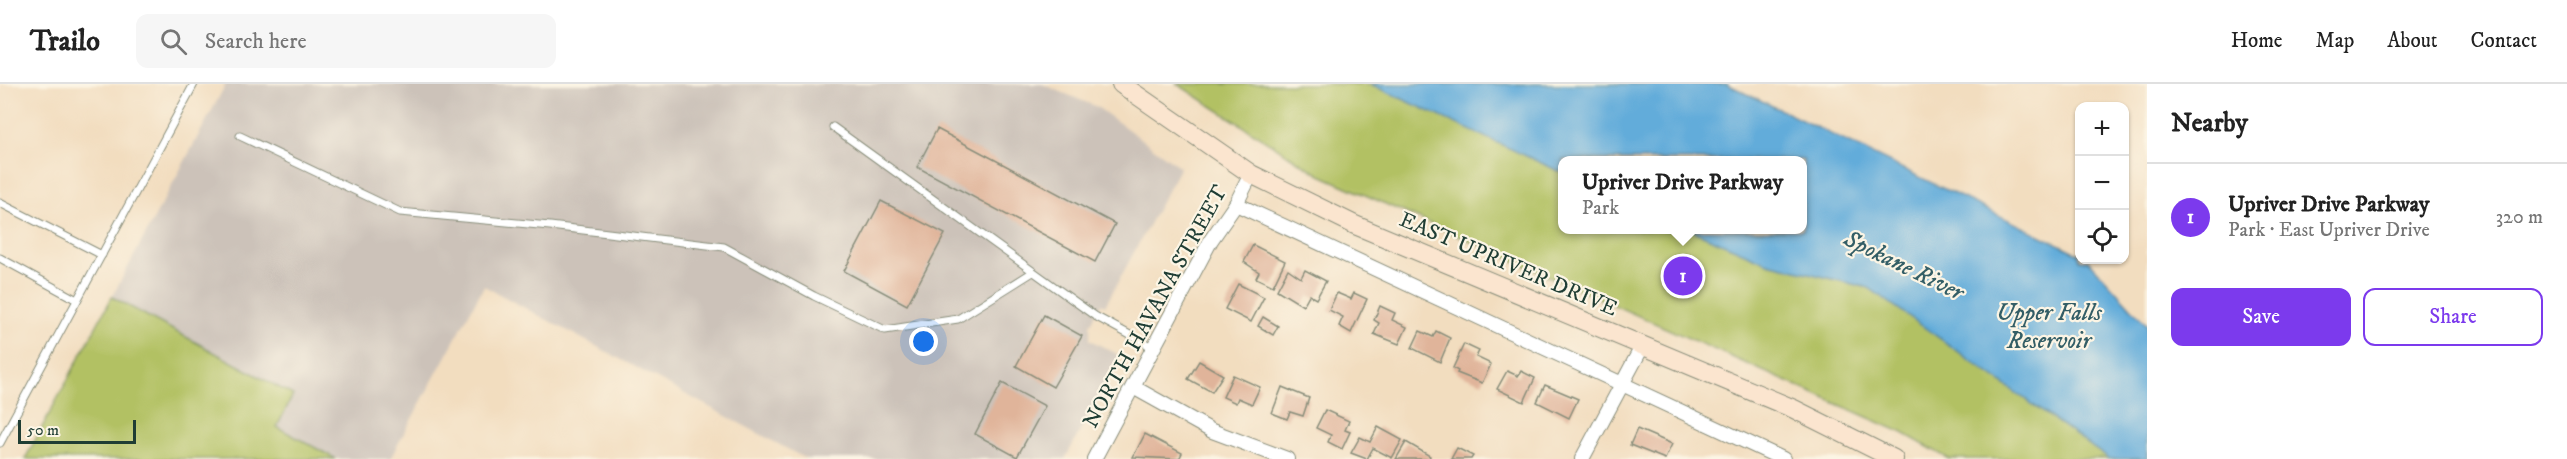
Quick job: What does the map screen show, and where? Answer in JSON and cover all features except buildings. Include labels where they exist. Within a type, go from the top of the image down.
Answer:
[{"type":"street","name":"EAST UPRIVER DRIVE","points":[[1120,84],[1251,174],[1355,225],[1794,409],[1894,459]]},
{"type":"street","name":"NORTH HAVANA STREET","points":[[1094,459],[1211,240],[1236,204],[1251,174]]},
{"type":"street","points":[[1236,204],[1622,386],[1783,459]]},
{"type":"street","points":[[1582,459],[1643,345]]},
{"type":"street","points":[[1133,387],[1212,431],[1287,459]]},
{"type":"lane","points":[[0,443],[194,84]]},
{"type":"lane","points":[[833,127],[1095,316],[1154,348]]},
{"type":"lane","points":[[240,136],[400,212],[550,226],[723,247],[813,296],[885,330],[958,320],[1033,272]]},
{"type":"lane","points":[[0,203],[102,255]]},
{"type":"lane","points":[[0,258],[77,300]]},
{"type":"shaded area","points":[[226,84],[1042,84],[1097,107],[1180,167],[1105,306],[1101,304],[1090,325],[1090,340],[1117,354],[1118,360],[1065,459],[806,459],[484,286],[390,459],[336,459],[276,427],[293,395],[112,297]]},
{"type":"green space","points":[[1177,84],[1370,84],[1558,171],[1558,234],[1700,234],[1768,263],[1869,288],[2109,459],[1949,459],[1903,433],[1320,175]]},
{"type":"green space","points":[[112,297],[293,395],[277,427],[336,459],[25,459]]},
{"type":"water","name":"Upper Falls Reservoir","points":[[1370,84],[1727,84],[2075,252],[2075,264],[2092,264],[2147,325],[2147,459],[2109,459],[1869,288],[1768,263],[1700,234],[1807,234],[1807,156],[1558,156],[1558,171]]},
{"type":"place","name":"Upriver Drive Parkway","points":[[1683,276]]},
{"type":"water label","name":"Spokane River","points":[[1904,265]]}]
